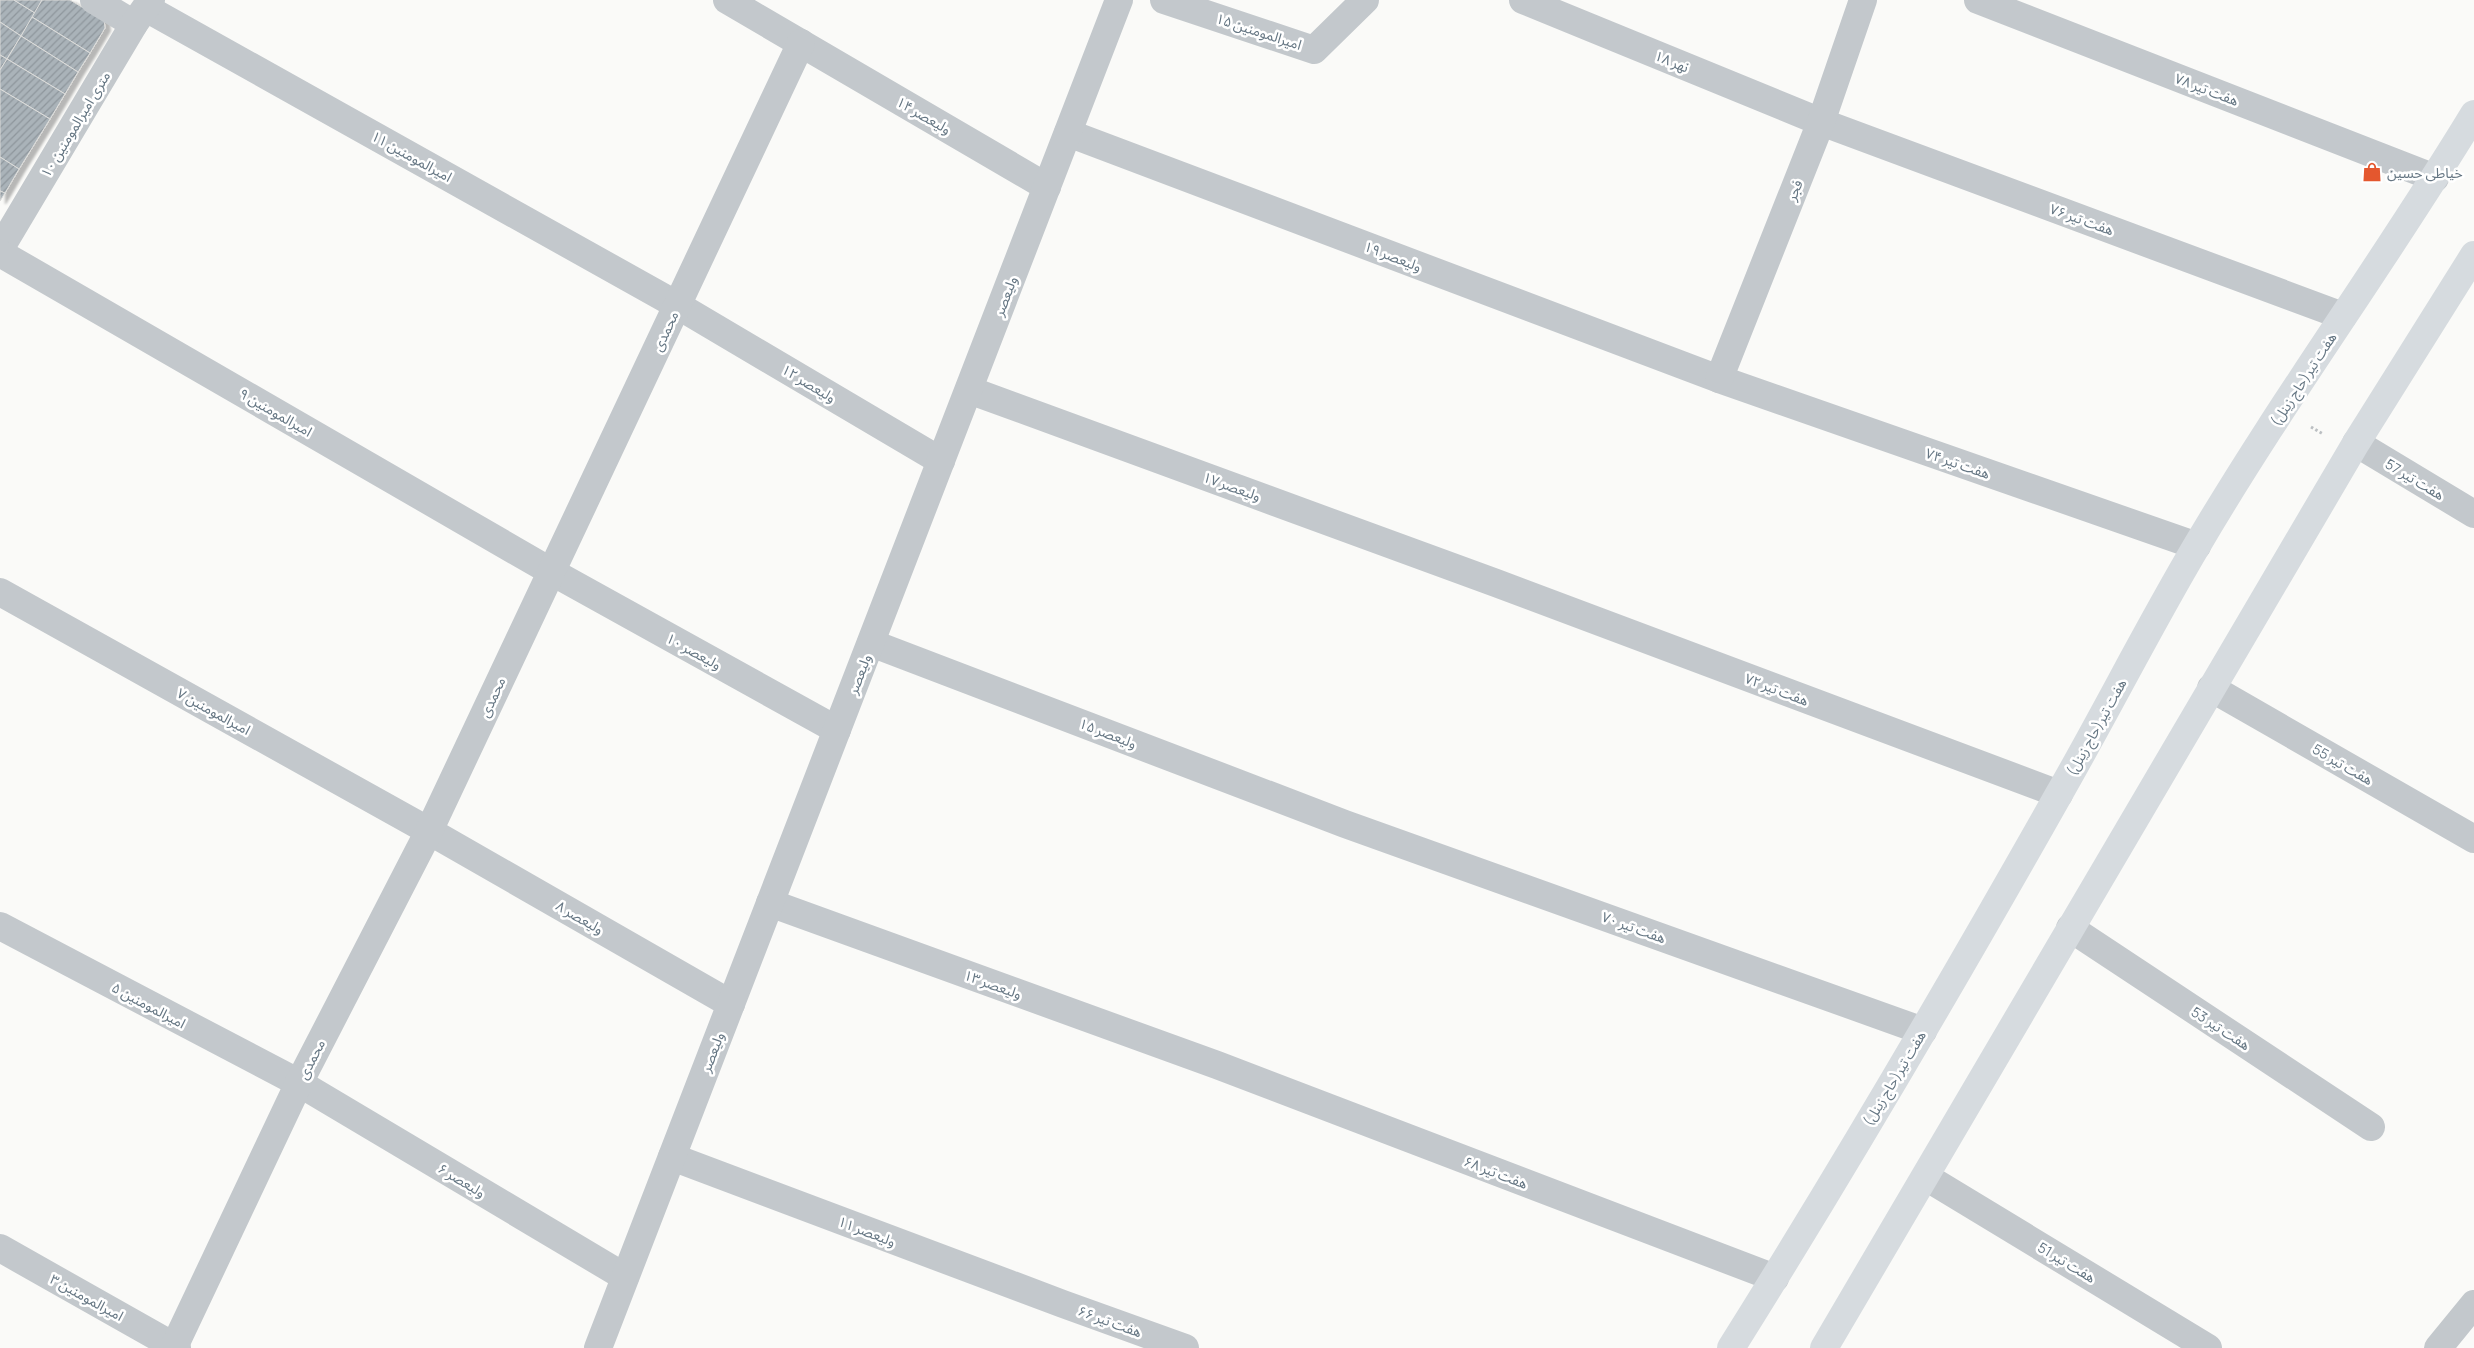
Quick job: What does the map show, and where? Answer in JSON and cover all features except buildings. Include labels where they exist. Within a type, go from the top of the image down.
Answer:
[{"type":"main road","name":"هفت تیر(حاج زینل)","points":[[1731,1348],[1775,1278],[1922,1031],[2059,794],[2197,546],[2343,316],[2435,178],[2474,114]]},
{"type":"main road","points":[[1824,1348],[2354,447],[2474,255]]},
{"type":"street","name":"امیرالمومنین ۱۱","points":[[94,0],[144,11],[677,305]]},
{"type":"street","name":"ولیعصر ۱۴","points":[[727,0],[1047,187]]},
{"type":"street","name":"ولیعصر","points":[[598,1348],[1119,0]]},
{"type":"street","name":"امیرالمومنین ۱۵","points":[[1164,0],[1314,50],[1365,0]]},
{"type":"street","name":"نهر ۱۸","points":[[1523,0],[1821,122]]},
{"type":"street","name":"فجر","points":[[1719,379],[1821,122],[1863,0]]},
{"type":"street","name":"هفت تیر ۷۸","points":[[1978,0],[2435,178]]},
{"type":"street","name":"۱۰ متری امیرالمومنین","points":[[0,251],[144,11]]},
{"type":"street","name":"محمدی","points":[[176,1347],[299,1083],[429,831],[801,44]]},
{"type":"street","name":"هفت تیر ۷۶","points":[[1821,122],[2343,316]]},
{"type":"street","name":"ولیعصر ۱۹","points":[[1068,133],[1719,379]]},
{"type":"street","name":"امیرالمومنین ۹","points":[[0,251],[552,572]]},
{"type":"street","name":"ولیعصر ۱۲","points":[[677,305],[941,461]]},
{"type":"street","name":"هفت تیر ۷۴","points":[[1719,379],[2197,546]]},
{"type":"street","name":"ولیعصر ۱۷","points":[[969,390],[1496,583]]},
{"type":"street","name":"هفت تیر 57","points":[[2354,447],[2474,514]]},
{"type":"street","name":"ولیعصر ۱۰","points":[[552,572],[837,730]]},
{"type":"street","name":"هفت تیر ۷۲","points":[[1496,583],[2059,794]]},
{"type":"street","name":"امیرالمومنین ۷","points":[[0,592],[429,831]]},
{"type":"street","name":"ولیعصر ۱۵","points":[[871,643],[1345,824]]},
{"type":"street","name":"هفت تیر 55","points":[[2211,688],[2474,839]]},
{"type":"street","name":"هفت تیر ۷۰","points":[[1345,824],[1922,1031]]},
{"type":"street","name":"ولیعصر ۸","points":[[429,831],[731,1004]]},
{"type":"street","name":"ولیعصر ۱۳","points":[[770,903],[1217,1065]]},
{"type":"street","name":"امیرالمومنین ۵","points":[[0,926],[299,1083]]},
{"type":"street","name":"هفت تیر 53","points":[[2070,928],[2371,1127]]},
{"type":"street","name":"هفت تیر ۶۸","points":[[1217,1065],[1775,1278]]},
{"type":"street","name":"ولیعصر ۶","points":[[299,1083],[625,1277]]},
{"type":"street","name":"ولیعصر ۱۱","points":[[672,1156],[1063,1304]]},
{"type":"street","name":"هفت تیر 51","points":[[1926,1177],[2208,1348]]},
{"type":"street","name":"امیرالمومنین ۳","points":[[0,1248],[176,1347]]},
{"type":"street","name":"هفت تیر ۶۶","points":[[1063,1304],[1185,1348]]},
{"type":"street","points":[[2438,1348],[2474,1304]]},
{"type":"path","points":[[2282,412],[2354,447]]},
{"type":"place","name":"خیاطی حسین","points":[[2372,172]]}]
